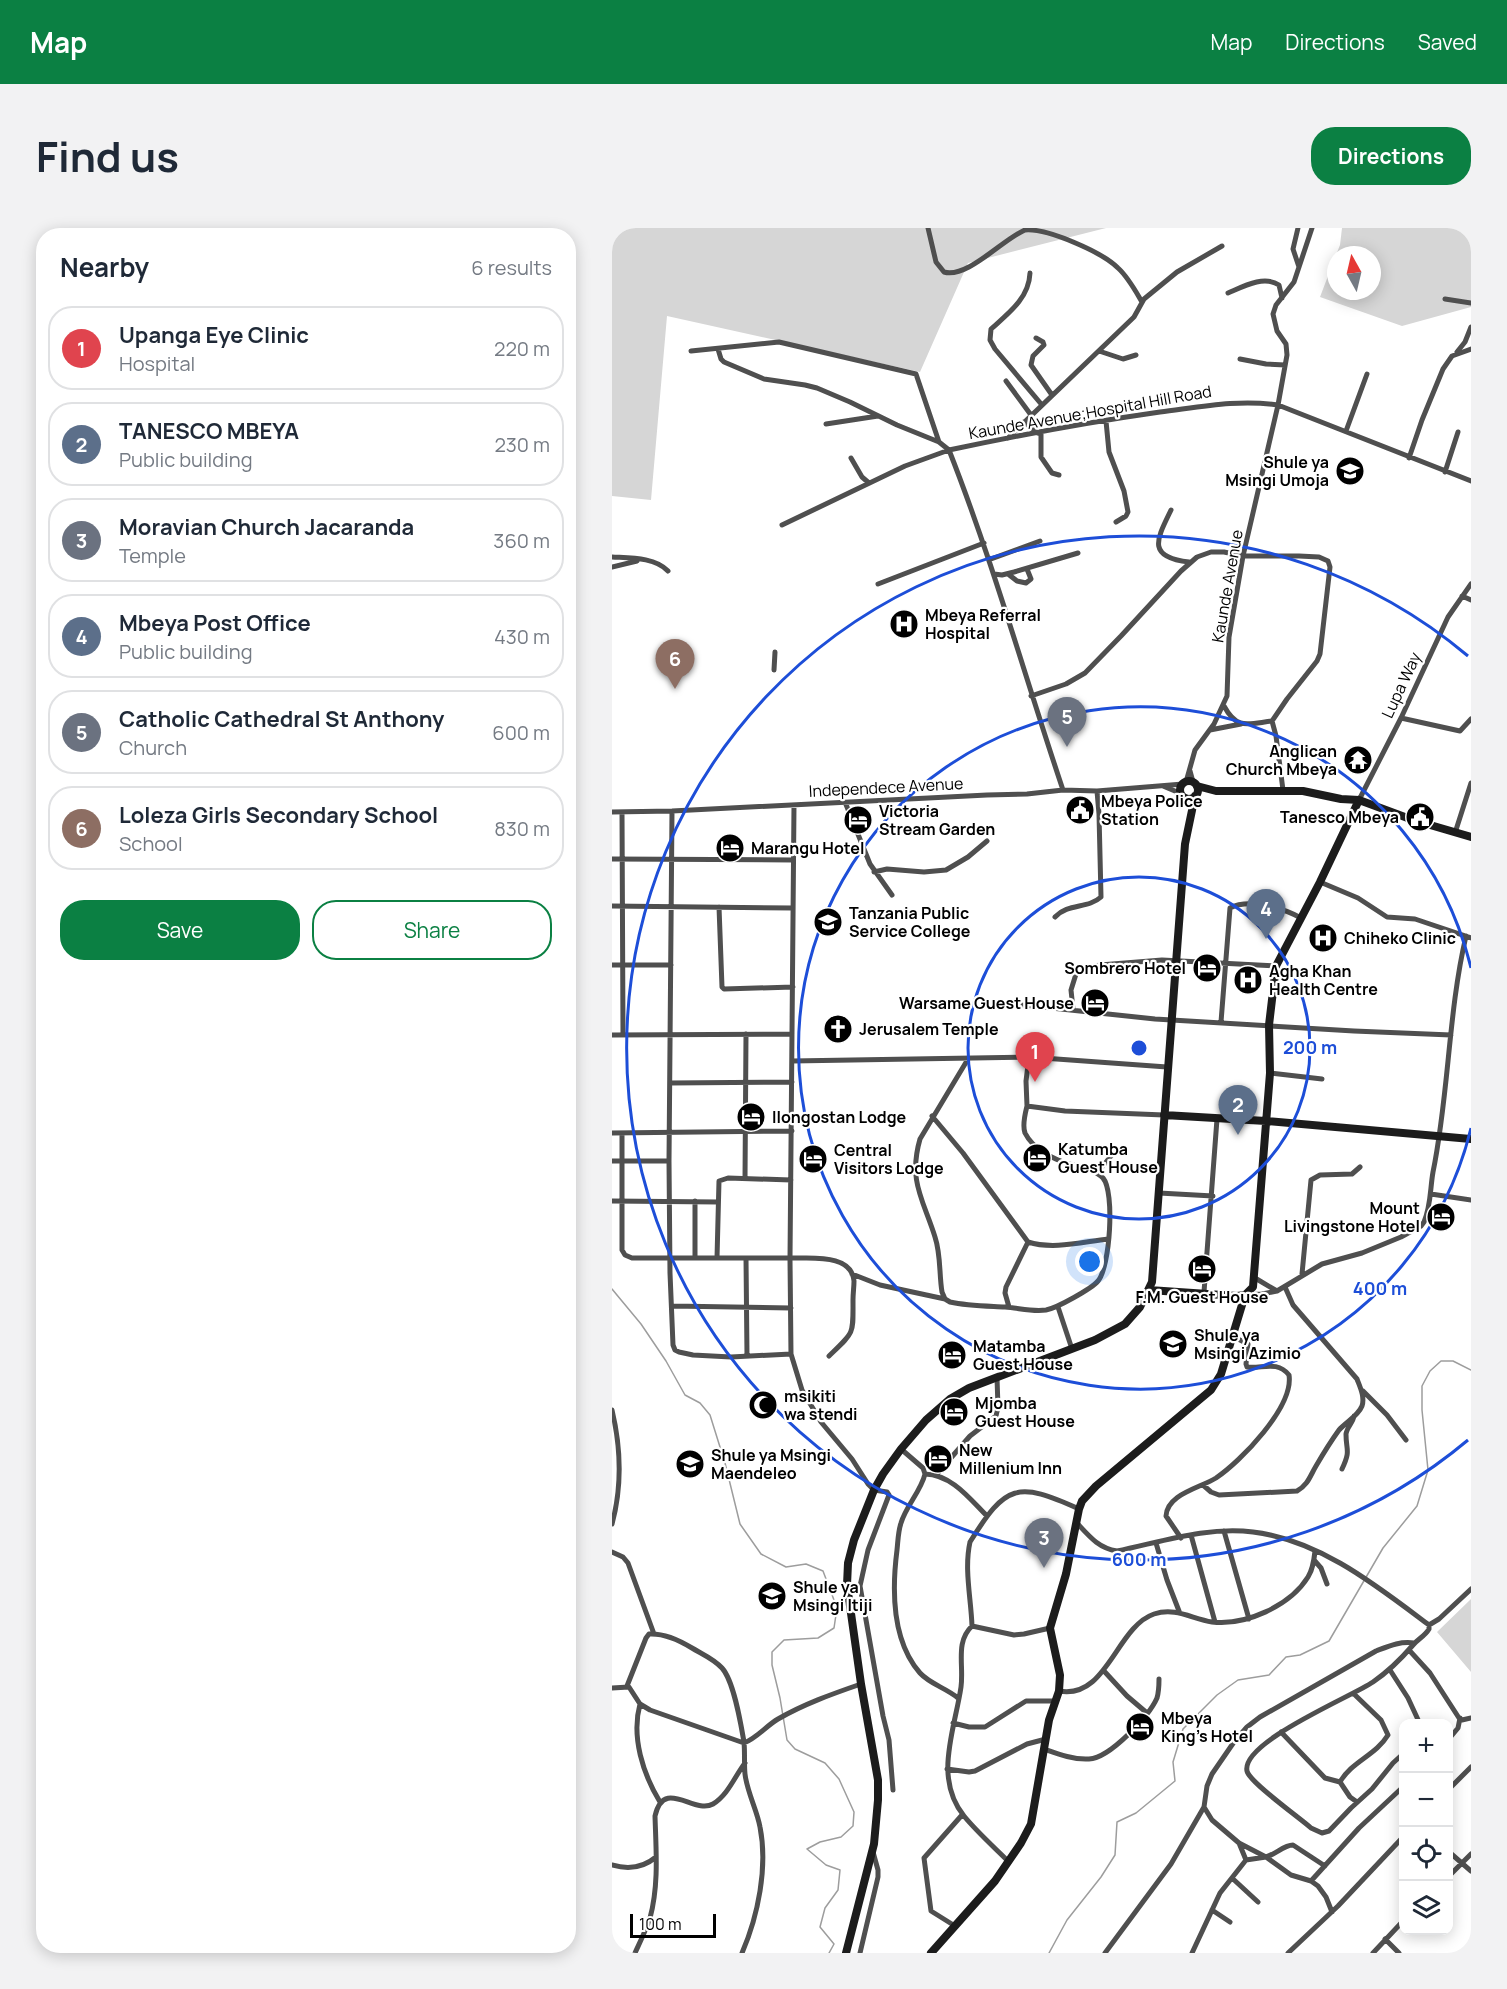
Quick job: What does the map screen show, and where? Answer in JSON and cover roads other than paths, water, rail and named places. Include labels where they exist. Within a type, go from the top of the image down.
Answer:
[{"type":"street","points":[[928,228],[936,262],[944,272],[953,273],[964,269],[1019,233],[1034,228],[1077,242],[1109,261],[1125,276],[1142,302]]},
{"type":"street","points":[[1298,228],[1293,249],[1299,267]]},
{"type":"street","points":[[1282,298],[1292,285],[1312,228]]},
{"type":"street","points":[[1007,439],[1134,317],[1142,302],[1178,272],[1222,246]]},
{"type":"street","points":[[1030,273],[1025,296],[991,329],[989,336],[995,349],[1042,405]]},
{"type":"street","points":[[1228,293],[1255,282],[1270,280],[1280,285],[1282,298]]},
{"type":"street","name":"Kaunde Avenue","points":[[1192,788],[1191,766],[1195,750],[1210,730],[1227,696],[1229,637],[1243,556],[1285,365],[1287,348],[1277,332],[1273,314],[1282,298]]},
{"type":"street","points":[[1445,299],[1471,303]]},
{"type":"street","points":[[1409,458],[1443,369],[1465,342],[1471,327]]},
{"type":"street","points":[[1036,338],[1044,345],[1033,356],[1031,365],[1052,395]]},
{"type":"street","points":[[691,351],[779,342],[913,373],[917,377],[939,442]]},
{"type":"street","points":[[1456,353],[1471,349]]},
{"type":"street","points":[[718,350],[721,359],[747,373],[771,381],[811,386],[939,442],[949,450]]},
{"type":"street","points":[[1099,351],[1123,359],[1136,356]]},
{"type":"street","points":[[1240,359],[1285,365]]},
{"type":"street","points":[[1346,431],[1367,374]]},
{"type":"street","points":[[1006,381],[1030,415]]},
{"type":"street","name":"Kaunde Avenue;Hospital Hill Road","points":[[1063,790],[1031,696],[984,543],[949,450],[1106,421],[1240,402],[1278,405],[1471,481]]},
{"type":"street","points":[[826,424],[879,416]]},
{"type":"street","points":[[1106,421],[1109,452],[1124,491],[1128,512],[1116,522]]},
{"type":"street","points":[[1024,422],[1039,433],[1041,457],[1052,473],[1059,475]]},
{"type":"street","points":[[1445,472],[1458,432]]},
{"type":"street","points":[[782,525],[905,466],[949,450]]},
{"type":"street","points":[[851,458],[869,483]]},
{"type":"street","points":[[1171,510],[1157,542],[1159,549],[1164,555],[1189,562]]},
{"type":"street","points":[[989,558],[1040,541]]},
{"type":"street","points":[[878,584],[984,543]]},
{"type":"street","points":[[1031,696],[1066,684],[1085,673],[1189,562],[1210,552],[1243,556],[1319,557],[1328,561],[1330,567],[1320,654],[1272,721],[1283,790]]},
{"type":"street","points":[[994,573],[1008,574],[1078,553]]},
{"type":"street","points":[[612,557],[660,564],[668,571]]},
{"type":"street","points":[[612,567],[640,560]]},
{"type":"street","points":[[1008,574],[1017,581],[1026,583],[1031,579],[1027,569]]},
{"type":"street","name":"Lupa Way","points":[[1359,800],[1401,718],[1448,617],[1471,584]]},
{"type":"street","points":[[1462,596],[1471,600]]},
{"type":"street","points":[[774,670],[776,652]]},
{"type":"street","points":[[1224,706],[1233,720],[1245,724]]},
{"type":"street","points":[[1401,718],[1460,731],[1471,719]]},
{"type":"street","points":[[1210,730],[1272,721]]},
{"type":"street","points":[[1455,834],[1471,783]]},
{"type":"street","points":[[1161,786],[1190,798],[1192,788]]},
{"type":"street","name":"Independece Avenue","points":[[612,812],[672,812],[987,795],[1026,795],[1063,790],[1096,791],[1161,786],[1192,788]]},
{"type":"street","points":[[1189,819],[1181,788],[1283,790],[1359,800],[1455,834],[1471,837]]},
{"type":"street","points":[[846,1953],[873,1851],[877,1829],[878,1780],[847,1585],[848,1563],[854,1539],[883,1474],[926,1420],[950,1399],[969,1388],[1095,1340],[1125,1324],[1140,1307],[1149,1290],[1152,1282],[1185,844],[1192,788]]},
{"type":"street","points":[[1055,917],[1070,907],[1090,904],[1101,897],[1099,814],[1096,791]]},
{"type":"street","points":[[931,1953],[1009,1862],[1031,1824],[1046,1738],[1054,1701],[1059,1691],[1060,1676],[1050,1628],[1066,1574],[1082,1501],[1096,1486],[1211,1390],[1221,1374],[1245,1294],[1253,1287],[1255,1278],[1270,1073],[1269,1025],[1276,966],[1359,800]]},
{"type":"street","points":[[845,802],[874,872],[892,895]]},
{"type":"street","points":[[794,805],[791,1354],[802,1390],[814,1412],[830,1435],[852,1459],[864,1479],[874,1490],[887,1492],[889,1495],[868,1550],[860,1586],[882,1716],[889,1740],[893,1790]]},
{"type":"street","points":[[622,812],[624,1035]]},
{"type":"street","points":[[672,812],[669,1161],[673,1345],[675,1350],[693,1355],[731,1357],[791,1354]]},
{"type":"street","points":[[874,872],[887,869],[924,872],[946,870],[968,857],[987,841]]},
{"type":"street","points":[[612,859],[794,860]]},
{"type":"street","points":[[1149,1290],[1238,1296],[1277,1291],[1322,1264],[1362,1253],[1409,1233],[1424,1222],[1441,1137],[1461,957],[1469,937],[1415,919],[1387,917],[1359,898],[1320,882]]},
{"type":"street","points":[[1221,1022],[1229,913],[1232,907],[1262,905],[1280,908],[1301,918]]},
{"type":"street","points":[[612,906],[793,908]]},
{"type":"street","points":[[719,907],[722,987],[724,989],[793,987]]},
{"type":"street","points":[[1073,1009],[1071,990],[1073,980],[1080,971],[1100,965],[1176,959],[1276,966]]},
{"type":"street","points":[[612,965],[671,964]]},
{"type":"street","points":[[1023,1005],[1171,1019],[1451,1035]]},
{"type":"street","points":[[745,1179],[746,1034]]},
{"type":"street","points":[[612,1035],[792,1034]]},
{"type":"street","points":[[792,1060],[1029,1057],[1167,1067]]},
{"type":"street","points":[[852,1274],[880,1285],[957,1303],[1035,1311],[1058,1307],[1100,1279],[1108,1239],[1110,1204],[1108,1187],[1097,1173],[1057,1160],[1039,1149],[1025,1132],[1029,1057]]},
{"type":"street","points":[[945,1299],[936,1238],[919,1195],[915,1167],[920,1139],[968,1059]]},
{"type":"street","points":[[1270,1073],[1322,1078]]},
{"type":"street","points":[[670,1083],[792,1082]]},
{"type":"street","points":[[1027,1106],[1065,1111],[1266,1121],[1471,1139]]},
{"type":"street","points":[[932,1116],[963,1153],[1028,1242],[1039,1246],[1108,1239]]},
{"type":"street","points":[[1204,1292],[1217,1119]]},
{"type":"street","points":[[612,1133],[792,1131]]},
{"type":"street","points":[[622,1134],[622,1250],[625,1255],[632,1258],[828,1258],[836,1261],[847,1268],[854,1281],[853,1329],[848,1338],[829,1356]]},
{"type":"street","points":[[1097,1173],[1116,1150],[1121,1149],[1126,1152]]},
{"type":"street","points":[[612,1161],[669,1161]]},
{"type":"street","points":[[1302,1274],[1311,1179],[1320,1175],[1352,1174],[1360,1167]]},
{"type":"street","points":[[717,1258],[718,1182],[720,1179],[791,1180]]},
{"type":"street","points":[[1159,1193],[1213,1196]]},
{"type":"street","points":[[1431,1194],[1471,1200]]},
{"type":"street","points":[[612,1201],[718,1202]]},
{"type":"street","points":[[695,1201],[695,1258]]},
{"type":"street","points":[[1009,1307],[1005,1293],[1006,1287],[1028,1242]]},
{"type":"street","points":[[746,1258],[747,1356]]},
{"type":"street","points":[[1255,1278],[1277,1291]]},
{"type":"street","points":[[1285,1287],[1293,1305],[1351,1370],[1362,1390],[1383,1410],[1406,1440]]},
{"type":"street","points":[[672,1306],[791,1308]]},
{"type":"street","points":[[1058,1307],[1072,1349]]},
{"type":"street","points":[[1181,1538],[1169,1523],[1165,1512],[1175,1500],[1216,1478],[1263,1435],[1286,1394],[1289,1383],[1289,1375],[1282,1368],[1264,1365],[1247,1367],[1248,1344],[1232,1336]]},
{"type":"street","points":[[936,1475],[970,1436],[996,1416],[997,1378]]},
{"type":"street","points":[[1203,1485],[1219,1495],[1297,1491],[1303,1488],[1339,1430],[1362,1406],[1362,1390]]},
{"type":"street","points":[[612,1410],[616,1428],[619,1469],[618,1502],[612,1524]]},
{"type":"street","points":[[1342,1469],[1348,1455],[1347,1430],[1354,1421],[1354,1416]]},
{"type":"street","points":[[901,1449],[922,1468],[925,1474]]},
{"type":"street","points":[[612,1468],[619,1469]]},
{"type":"street","points":[[925,1474],[936,1475],[956,1485],[987,1516]]},
{"type":"street","points":[[925,1474],[900,1526],[894,1577],[895,1611],[904,1642],[920,1672],[958,1698]]},
{"type":"street","points":[[972,1626],[968,1548],[987,1516],[1000,1501],[1024,1491],[1079,1509]]},
{"type":"street","points":[[1076,1522],[1095,1543],[1117,1551],[1191,1535],[1224,1531],[1253,1532],[1284,1539],[1340,1562],[1429,1625]]},
{"type":"street","points":[[1224,1531],[1249,1618]]},
{"type":"street","points":[[1191,1535],[1215,1622]]},
{"type":"street","points":[[1156,1543],[1179,1611]]},
{"type":"street","points":[[1059,1691],[1081,1689],[1104,1671],[1141,1622],[1155,1614],[1179,1611],[1224,1623],[1264,1613],[1286,1599],[1309,1576],[1315,1551]]},
{"type":"street","points":[[612,1552],[628,1563],[654,1634]]},
{"type":"street","points":[[1314,1560],[1321,1568],[1327,1584]]},
{"type":"street","points":[[1429,1625],[1439,1619],[1471,1588]]},
{"type":"street","points":[[1399,1758],[1372,1789],[1329,1831],[1322,1833],[1311,1828],[1257,1785],[1246,1770],[1247,1763],[1254,1754],[1281,1732],[1354,1694],[1390,1670],[1414,1643],[1429,1631],[1429,1625]]},
{"type":"street","points":[[972,1626],[966,1631],[961,1645],[962,1676],[947,1769],[950,1789],[962,1815],[1009,1862]]},
{"type":"street","points":[[972,1626],[1014,1635],[1050,1628]]},
{"type":"street","points":[[627,1686],[649,1634],[666,1635],[690,1646],[722,1668],[732,1686],[744,1743],[745,1775],[760,1827],[763,1852],[762,1877],[755,1914],[742,1953]]},
{"type":"street","points":[[1105,1953],[1171,1864],[1204,1808],[1207,1786],[1212,1774],[1240,1734],[1260,1717],[1376,1651],[1394,1644],[1414,1643]]},
{"type":"street","points":[[1409,1650],[1430,1673],[1460,1718],[1458,1728],[1453,1735]]},
{"type":"street","points":[[1390,1670],[1408,1698],[1418,1719]]},
{"type":"street","points":[[1104,1671],[1147,1713]]},
{"type":"street","points":[[1044,1749],[1065,1756],[1094,1758],[1109,1751],[1147,1713],[1156,1699],[1159,1679]]},
{"type":"street","points":[[612,1688],[627,1686],[640,1704],[650,1710],[744,1743],[775,1720],[861,1684]]},
{"type":"street","points":[[1340,1782],[1354,1765],[1376,1749],[1388,1735],[1381,1720],[1354,1694]]},
{"type":"street","points":[[953,1723],[969,1727],[985,1727],[1026,1701],[1054,1701]]},
{"type":"street","points":[[640,1704],[636,1722],[641,1758],[651,1787],[660,1802]]},
{"type":"street","points":[[1460,1718],[1471,1718]]},
{"type":"street","points":[[1281,1732],[1325,1778],[1340,1782],[1350,1797],[1357,1802]]},
{"type":"street","points":[[947,1769],[975,1771],[1027,1744],[1046,1738]]},
{"type":"street","points":[[635,1953],[649,1922],[654,1903],[657,1881],[655,1816],[660,1802],[669,1798],[687,1800],[706,1806],[712,1804],[721,1798],[746,1763]]},
{"type":"street","points":[[1453,1786],[1471,1767]]},
{"type":"street","points":[[1311,1881],[1359,1828],[1399,1791]]},
{"type":"street","points":[[1204,1808],[1212,1820],[1239,1843],[1266,1857],[1291,1875],[1311,1881],[1323,1892],[1332,1912]]},
{"type":"street","points":[[955,1926],[930,1911],[924,1858],[962,1815]]},
{"type":"street","points":[[1287,1953],[1332,1912],[1399,1841]]},
{"type":"street","points":[[1239,1843],[1246,1860]]},
{"type":"street","points":[[1192,1953],[1220,1893],[1246,1860],[1276,1854],[1290,1844],[1302,1849],[1325,1866]]},
{"type":"street","points":[[860,1953],[878,1877],[873,1851]]},
{"type":"street","points":[[1453,1854],[1471,1871]]},
{"type":"street","points":[[1453,1873],[1471,1854]]},
{"type":"street","points":[[612,1865],[621,1868],[640,1867],[656,1857]]},
{"type":"street","points":[[1232,1878],[1258,1902]]},
{"type":"street","points":[[1212,1910],[1230,1922]]},
{"type":"street","points":[[1373,1953],[1399,1925]]},
{"type":"street","points":[[1385,1939],[1399,1953]]},
{"type":"waterway","points":[[612,1289],[641,1324],[685,1395],[700,1403],[710,1415],[740,1524],[761,1554],[786,1567],[806,1564],[823,1571],[837,1608],[834,1628],[818,1638],[784,1640],[772,1652],[772,1665],[787,1740],[795,1749],[825,1763],[839,1779],[854,1812],[853,1826],[841,1837],[820,1842],[807,1849],[826,1865],[840,1870],[838,1890],[825,1908],[820,1927],[834,1944],[829,1953]]},
{"type":"waterway","points":[[1049,1953],[1067,1920],[1101,1877],[1115,1855],[1117,1822],[1136,1813],[1175,1781],[1173,1762],[1183,1729],[1217,1695],[1238,1680],[1269,1675],[1286,1657],[1300,1655],[1329,1641],[1383,1548],[1417,1506],[1428,1470],[1422,1386],[1430,1371],[1441,1361],[1453,1361],[1471,1370]]},
{"type":"place","name":"Shule ya Msingi Umoja","points":[[1350,471]]},
{"type":"place","name":"Mbeya Referral Hospital","points":[[904,624]]},
{"type":"place","name":"Loleza Girls Secondary School","points":[[675,689]]},
{"type":"place","name":"Catholic Cathedral St Anthony","points":[[1067,747]]},
{"type":"place","name":"Anglican Church Mbeya","points":[[1358,760]]},
{"type":"place","name":"Mbeya Police Station","points":[[1080,810]]},
{"type":"place","name":"Tanesco Mbeya","points":[[1420,817]]},
{"type":"place","name":"Victoria Stream Garden","points":[[858,820]]},
{"type":"place","name":"Marangu Hotel","points":[[730,848]]},
{"type":"place","name":"Tanzania Public Service College","points":[[828,922]]},
{"type":"place","name":"Chiheko Clinic","points":[[1323,938]]},
{"type":"place","name":"Mbeya Post Office","points":[[1266,939]]},
{"type":"place","name":"Sombrero Hotel","points":[[1207,968]]},
{"type":"place","name":"Agha Khan Health Centre","points":[[1248,980]]},
{"type":"place","name":"Warsame Guest House","points":[[1095,1003]]},
{"type":"place","name":"Jerusalem Temple","points":[[838,1029]]},
{"type":"place","name":"Upanga Eye Clinic","points":[[1035,1082]]},
{"type":"place","name":"Ilongostan Lodge","points":[[751,1117]]},
{"type":"place","name":"TANESCO MBEYA","points":[[1238,1135]]},
{"type":"place","name":"Katumba Guest House","points":[[1037,1158]]},
{"type":"place","name":"Central Visitors Lodge","points":[[813,1159]]},
{"type":"place","name":"Mount Livingstone Hotel","points":[[1441,1217]]},
{"type":"place","name":"F.M. Guest House","points":[[1202,1269]]},
{"type":"place","name":"Shule ya Msingi Azimio","points":[[1173,1344]]},
{"type":"place","name":"Matamba Guest House","points":[[952,1355]]},
{"type":"place","name":"msikiti wa stendi","points":[[763,1405]]},
{"type":"place","name":"Mjomba Guest House","points":[[954,1412]]},
{"type":"place","name":"New Millenium Inn","points":[[938,1459]]},
{"type":"place","name":"Shule ya Msingi Maendeleo","points":[[690,1464]]},
{"type":"place","name":"Moravian Church Jacaranda","points":[[1044,1568]]},
{"type":"place","name":"Shule ya Msingi Itiji","points":[[772,1596]]},
{"type":"place","name":"Mbeya King's Hotel","points":[[1140,1727]]}]
